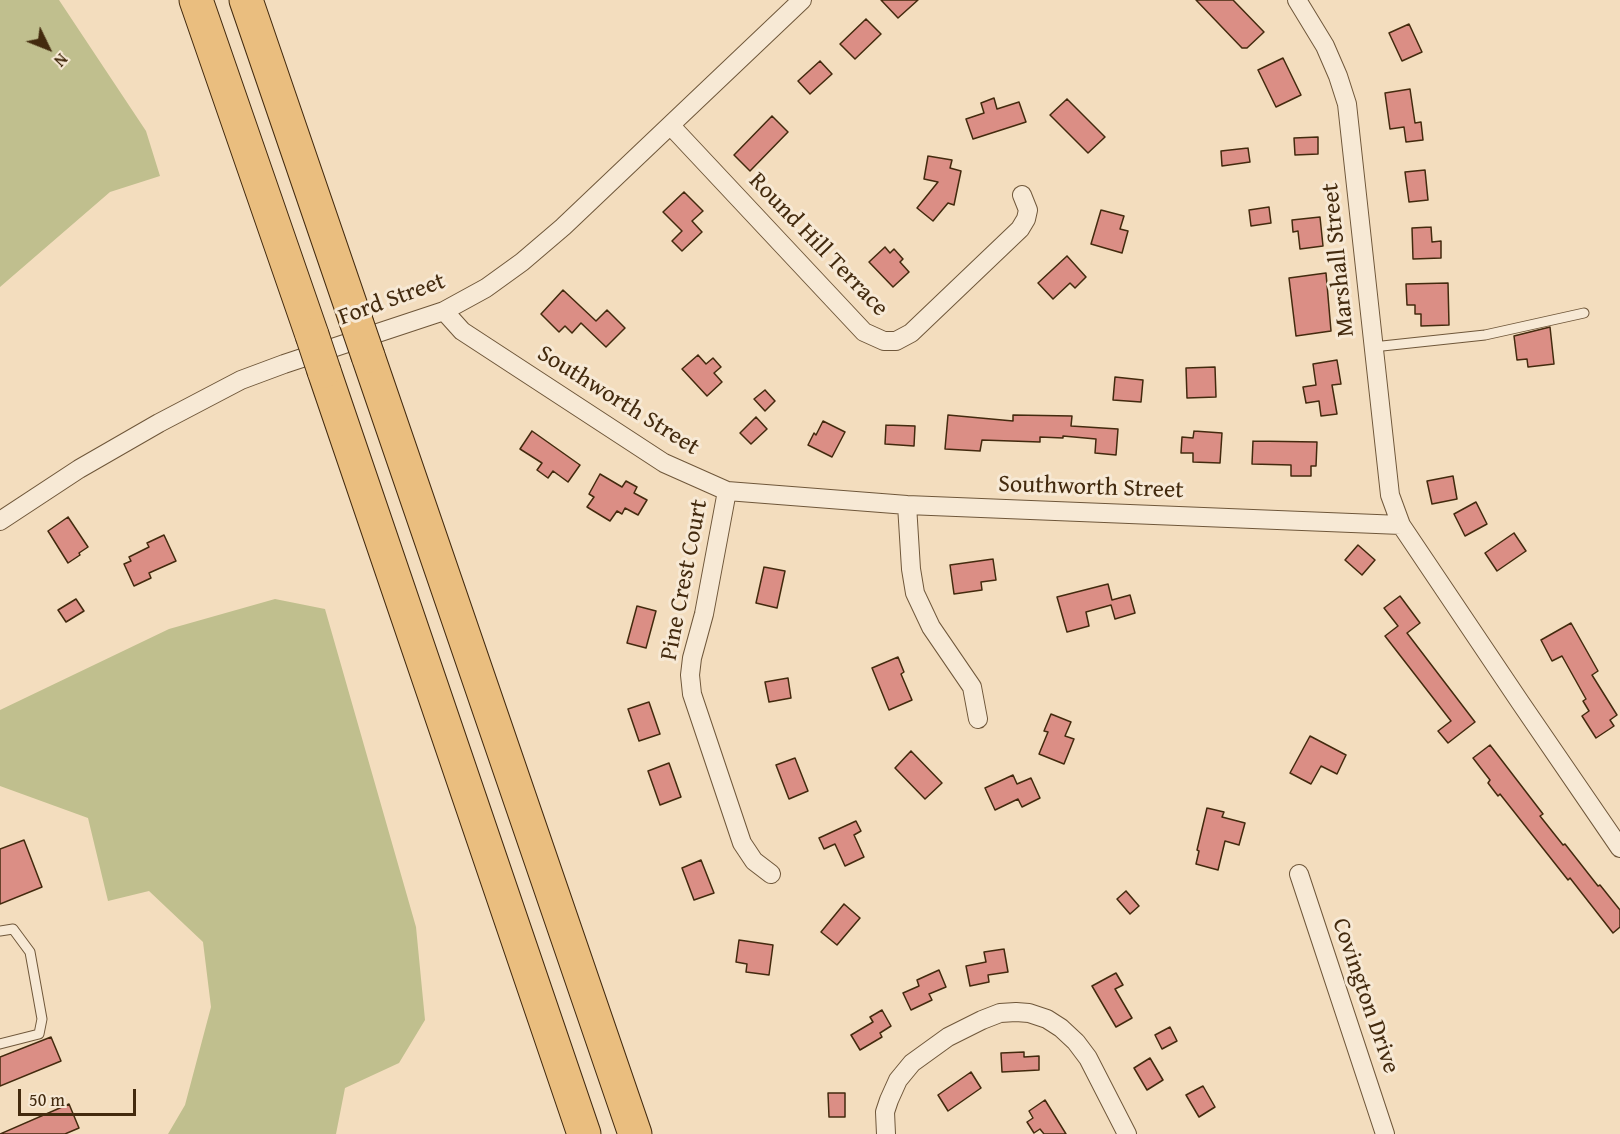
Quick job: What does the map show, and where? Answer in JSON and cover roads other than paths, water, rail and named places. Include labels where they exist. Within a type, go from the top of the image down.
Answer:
[{"type":"highway","points":[[196,0],[584,1134]]},
{"type":"highway","points":[[246,0],[634,1134]]},
{"type":"street","name":"Ford Street","points":[[0,521],[79,469],[159,423],[242,380],[444,311],[486,288],[522,262],[563,227],[801,0]]},
{"type":"street","name":"Marshall Street","points":[[1297,0],[1325,46],[1347,104],[1390,495],[1401,525]]},
{"type":"street","name":"Round Hill Terrace","points":[[670,126],[864,332],[884,341],[896,341],[910,333],[1020,229],[1028,210],[1022,195]]},
{"type":"street","name":"Southworth Street","points":[[444,311],[462,331],[664,463],[727,491],[907,505],[1401,525]]},
{"type":"street","name":"Pine Crest Court","points":[[727,491],[704,614],[692,658],[690,675],[692,694],[742,843],[754,861],[771,874]]},
{"type":"street","points":[[907,505],[911,569],[915,593],[931,627],[972,687],[978,719]]},
{"type":"street","points":[[1401,525],[1620,848]]},
{"type":"street","name":"Covington Drive","points":[[1299,874],[1385,1134]]},
{"type":"street","points":[[886,1134],[885,1112],[891,1095],[898,1080],[912,1063],[948,1037],[982,1020],[1000,1013],[1016,1012],[1029,1013],[1047,1019],[1076,1042],[1088,1058],[1127,1134]]},
{"type":"lane","points":[[1372,347],[1485,335],[1584,313]]},
{"type":"lane","points":[[0,932],[13,929],[30,952],[42,1019],[39,1034],[0,1044]]}]
